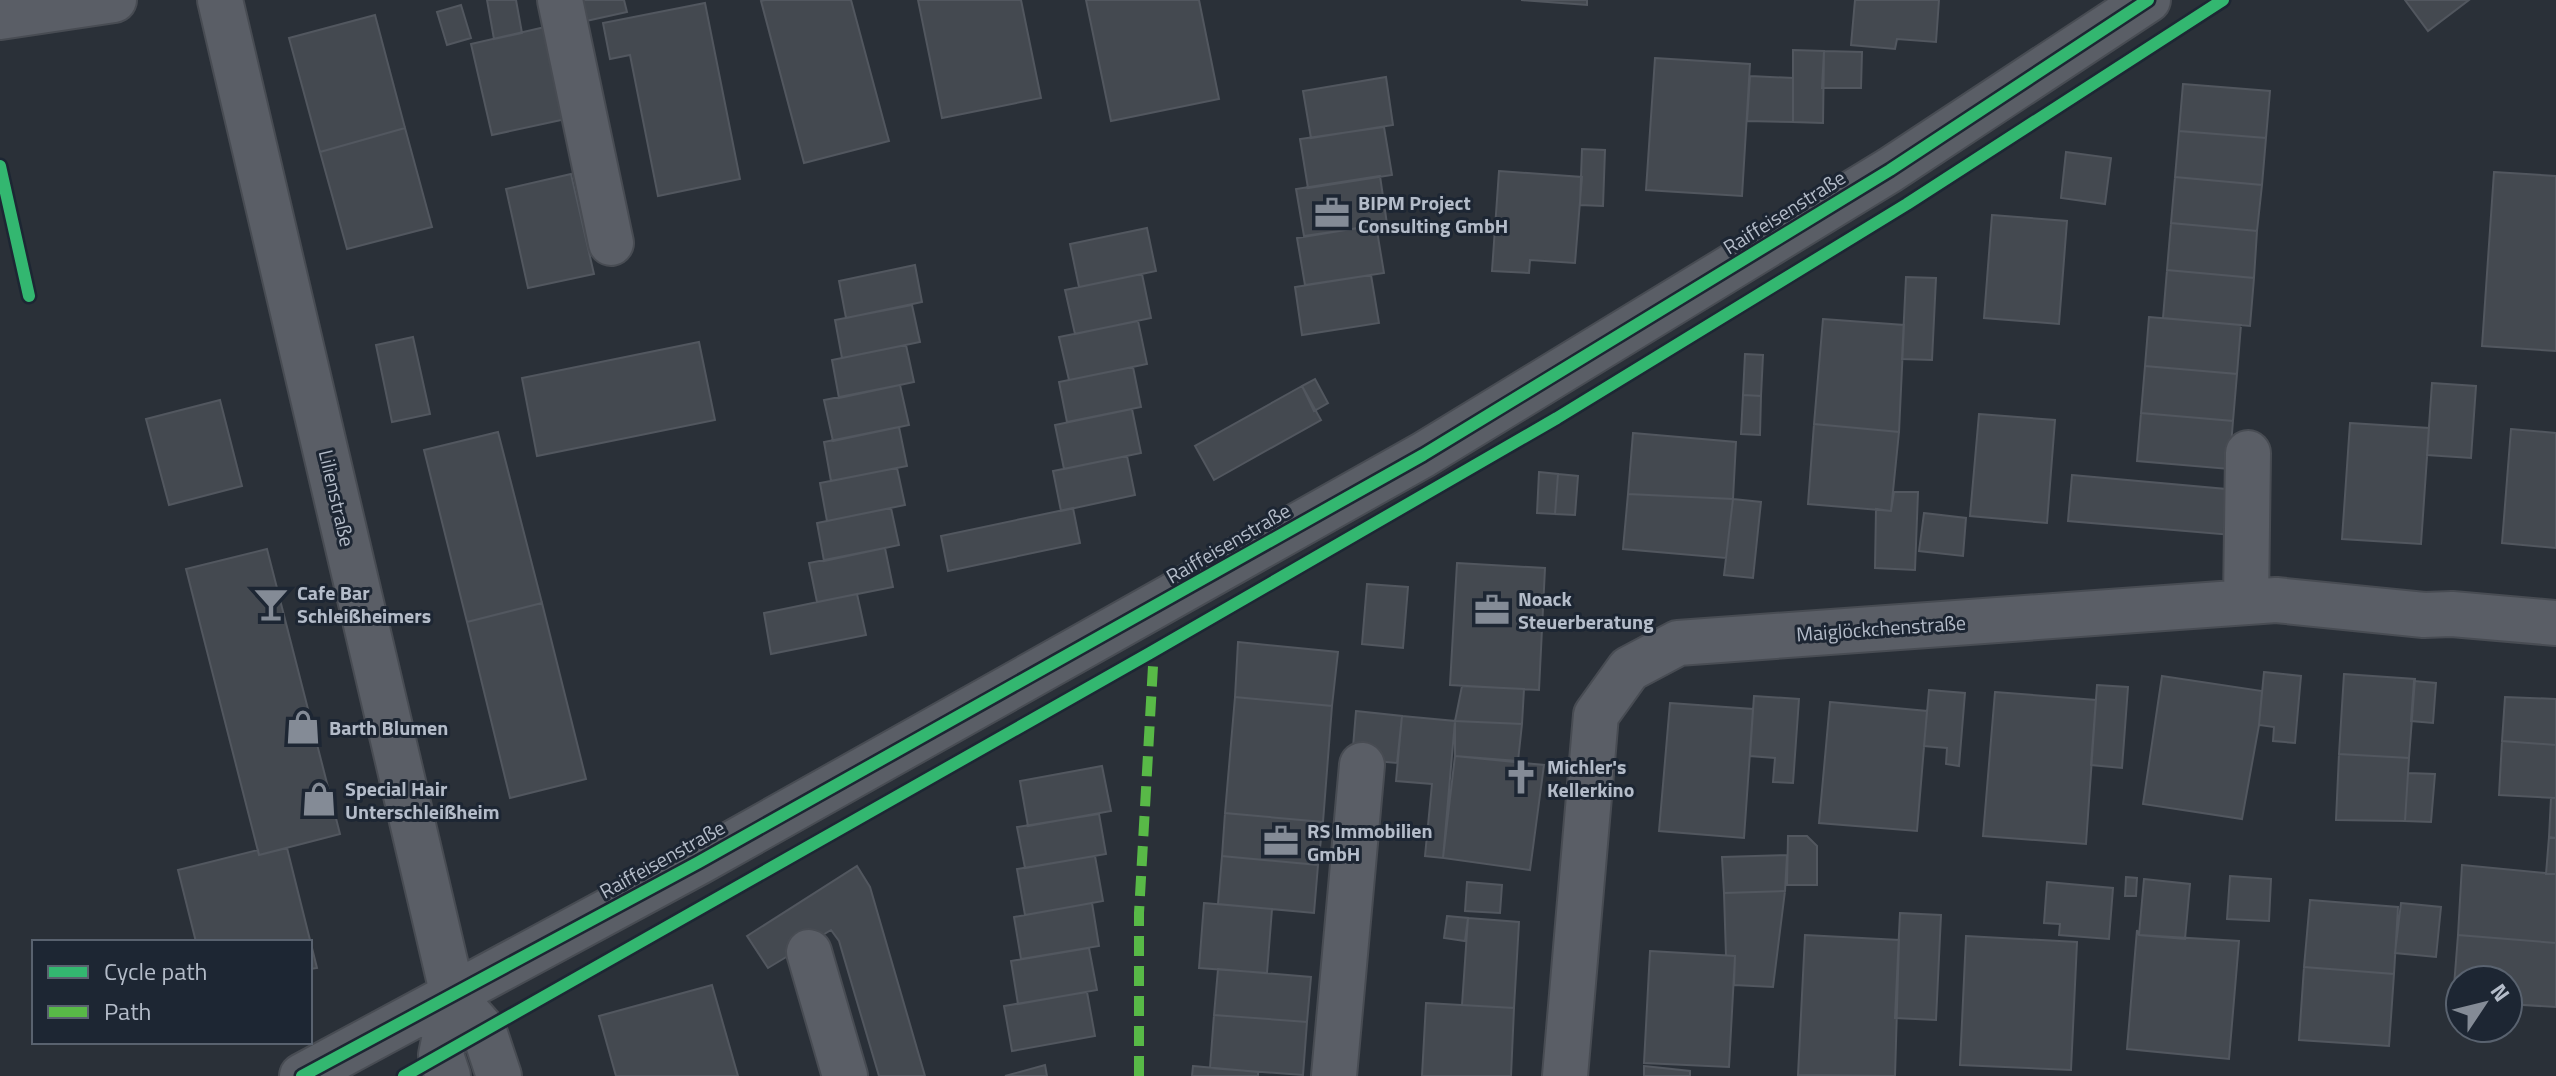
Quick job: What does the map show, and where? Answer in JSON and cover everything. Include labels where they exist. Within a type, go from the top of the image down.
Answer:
[{"type":"street","points":[[0,17],[114,0]]},
{"type":"street","name":"Lilienstraße","points":[[220,0],[453,996],[441,1055],[448,1076]]},
{"type":"street","points":[[560,0],[611,243]]},
{"type":"street","name":"Raiffeisenstraße","points":[[302,1076],[699,862],[1423,455],[1890,170],[2148,0]]},
{"type":"street","points":[[2246,602],[2248,453]]},
{"type":"street","name":"Maiglöckchenstraße","points":[[1565,1076],[1596,715],[1629,669],[1678,643],[2276,600],[2424,615],[2556,623]]},
{"type":"street","points":[[1334,1076],[1362,765]]},
{"type":"street","points":[[809,952],[845,1076]]},
{"type":"street","name":"Lilienstraße","points":[[453,996],[484,1031],[499,1076]]},
{"type":"building","points":[[487,0],[516,0],[522,33],[494,39]]},
{"type":"building","points":[[572,0],[624,0],[627,12],[577,23]]},
{"type":"building","points":[[851,0],[889,141],[804,163],[761,1]]},
{"type":"building","points":[[918,0],[1021,0],[1041,98],[942,118]]},
{"type":"building","points":[[1086,0],[1199,0],[1219,99],[1111,121]]},
{"type":"building","points":[[1521,0],[1587,0],[1587,5]]},
{"type":"building","points":[[1855,0],[1939,0],[1936,42],[1897,39],[1895,49],[1851,45]]},
{"type":"building","points":[[2405,0],[2469,0],[2428,31]]},
{"type":"building","points":[[705,3],[740,179],[658,196],[630,55],[610,59],[603,23]]},
{"type":"building","points":[[461,5],[471,38],[447,45],[437,12]]},
{"type":"building","points":[[375,15],[405,128],[320,152],[289,38]]},
{"type":"building","points":[[545,27],[566,119],[492,135],[471,44]]},
{"type":"building","points":[[1793,50],[1824,51],[1823,123],[1793,122]]},
{"type":"building","points":[[1824,51],[1862,52],[1861,88],[1822,88]]},
{"type":"building","points":[[1655,58],[1750,64],[1742,196],[1646,190]]},
{"type":"building","points":[[1750,76],[1793,78],[1793,122],[1747,121]]},
{"type":"building","points":[[1386,77],[1393,125],[1311,138],[1303,91]]},
{"type":"building","points":[[2183,84],[2270,91],[2266,138],[2179,131]]},
{"type":"building","points":[[1384,127],[1392,175],[1308,188],[1300,139]]},
{"type":"building","points":[[405,128],[432,227],[347,249],[320,152]]},
{"type":"building","points":[[2179,131],[2266,138],[2262,185],[2175,177]]},
{"type":"building","points":[[1582,149],[1605,150],[1603,206],[1580,205]]},
{"type":"building","points":[[2066,152],[2111,158],[2105,204],[2061,198]]},
{"type":"building","points":[[1499,171],[1582,177],[1575,263],[1530,260],[1529,273],[1492,271]]},
{"type":"building","points":[[2494,172],[2556,176],[2556,351],[2482,346]]},
{"type":"building","points":[[571,174],[594,274],[528,288],[506,189]]},
{"type":"building","points":[[1380,176],[1387,224],[1304,236],[1296,189]]},
{"type":"building","points":[[2175,177],[2262,185],[2257,231],[2171,223]]},
{"type":"building","points":[[1992,215],[2067,221],[2059,324],[1984,318]]},
{"type":"building","points":[[2171,223],[2257,231],[2254,278],[2167,270]]},
{"type":"building","points":[[1376,225],[1384,273],[1305,285],[1297,238]]},
{"type":"building","points":[[1147,228],[1156,271],[1079,287],[1070,244]]},
{"type":"building","points":[[915,265],[922,302],[846,318],[839,281]]},
{"type":"building","points":[[2167,270],[2254,278],[2250,326],[2163,318]]},
{"type":"building","points":[[1142,274],[1151,318],[1075,334],[1065,290]]},
{"type":"building","points":[[1371,275],[1379,323],[1302,335],[1295,287]]},
{"type":"building","points":[[1906,277],[1936,278],[1932,360],[1902,359]]},
{"type":"building","points":[[912,305],[920,342],[842,358],[835,320]]},
{"type":"building","points":[[2149,317],[2241,325],[2237,374],[2145,366]]},
{"type":"building","points":[[1823,319],[1904,325],[1899,432],[1814,424]]},
{"type":"building","points":[[1138,321],[1147,364],[1069,380],[1059,337]]},
{"type":"building","points":[[413,337],[430,414],[392,422],[376,345]]},
{"type":"building","points":[[699,342],[715,420],[537,456],[522,378]]},
{"type":"building","points":[[906,345],[914,382],[839,398],[832,360]]},
{"type":"building","points":[[1745,354],[1763,355],[1761,396],[1743,395]]},
{"type":"building","points":[[2145,366],[2237,374],[2233,421],[2141,413]]},
{"type":"building","points":[[1133,367],[1141,407],[1067,422],[1059,382]]},
{"type":"building","points":[[1315,379],[1328,403],[1314,411],[1302,386]]},
{"type":"building","points":[[2432,383],[2476,386],[2471,458],[2427,455]]},
{"type":"building","points":[[900,385],[909,425],[833,441],[824,400]]},
{"type":"building","points":[[1302,386],[1321,420],[1214,480],[1195,446]]},
{"type":"building","points":[[1743,395],[1761,396],[1760,435],[1741,434]]},
{"type":"building","points":[[220,400],[242,486],[169,505],[146,419]]},
{"type":"building","points":[[1132,409],[1141,453],[1064,469],[1055,425]]},
{"type":"building","points":[[2141,413],[2233,421],[2229,469],[2137,461]]},
{"type":"building","points":[[1979,414],[2055,420],[2047,523],[1970,516]]},
{"type":"building","points":[[2350,423],[2429,428],[2421,544],[2342,539]]},
{"type":"building","points":[[1814,424],[1899,432],[1891,511],[1808,504]]},
{"type":"building","points":[[899,427],[907,466],[831,481],[824,442]]},
{"type":"building","points":[[2511,429],[2556,433],[2556,548],[2502,543]]},
{"type":"building","points":[[498,432],[542,603],[467,622],[424,450]]},
{"type":"building","points":[[1633,433],[1736,442],[1733,499],[1628,494]]},
{"type":"building","points":[[1127,456],[1135,495],[1061,511],[1053,471]]},
{"type":"building","points":[[897,468],[905,505],[827,521],[820,483]]},
{"type":"building","points":[[1539,472],[1558,474],[1555,514],[1537,513]]},
{"type":"building","points":[[1558,474],[1578,476],[1575,515],[1555,514]]},
{"type":"building","points":[[2072,475],[2237,490],[2232,535],[2068,521]]},
{"type":"building","points":[[1894,492],[1918,492],[1915,570],[1875,568],[1876,509],[1891,511]]},
{"type":"building","points":[[1628,494],[1733,499],[1726,558],[1623,549]]},
{"type":"building","points":[[1733,499],[1761,502],[1753,578],[1724,575]]},
{"type":"building","points":[[891,508],[899,545],[824,561],[817,523]]},
{"type":"building","points":[[1073,508],[1080,543],[948,571],[941,536]]},
{"type":"building","points":[[1924,513],[1966,518],[1963,556],[1919,551]]},
{"type":"building","points":[[885,548],[893,587],[817,602],[809,563]]},
{"type":"building","points":[[267,549],[340,834],[259,855],[186,569]]},
{"type":"building","points":[[1457,563],[1545,568],[1539,690],[1450,685]]},
{"type":"building","points":[[1367,584],[1408,587],[1403,648],[1362,644]]},
{"type":"building","points":[[857,594],[866,635],[771,654],[764,613]]},
{"type":"building","points":[[542,603],[586,779],[510,798],[467,622]]},
{"type":"building","points":[[1238,642],[1338,652],[1332,706],[1235,697]]},
{"type":"building","points":[[2264,672],[2301,676],[2295,743],[2273,741],[2274,727],[2259,725]]},
{"type":"building","points":[[2344,674],[2415,679],[2409,758],[2339,754]]},
{"type":"building","points":[[2162,676],[2262,691],[2242,819],[2143,804]]},
{"type":"building","points":[[2414,681],[2436,683],[2433,723],[2411,721]]},
{"type":"building","points":[[2097,685],[2128,687],[2122,768],[2091,765]]},
{"type":"building","points":[[1462,686],[1524,689],[1522,724],[1455,721]]},
{"type":"building","points":[[1929,690],[1965,693],[1959,766],[1946,764],[1947,748],[1924,746]]},
{"type":"building","points":[[1995,692],[2096,700],[2086,844],[1983,836]]},
{"type":"building","points":[[1754,696],[1799,699],[1793,783],[1773,782],[1775,758],[1750,756]]},
{"type":"building","points":[[1235,697],[1332,706],[1323,822],[1225,813]]},
{"type":"building","points":[[2505,697],[2556,699],[2556,745],[2502,741]]},
{"type":"building","points":[[1830,702],[1927,711],[1917,831],[1819,823]]},
{"type":"building","points":[[1670,703],[1753,709],[1744,838],[1659,831]]},
{"type":"building","points":[[1356,711],[1402,716],[1397,763],[1352,759]]},
{"type":"building","points":[[1402,716],[1455,721],[1443,858],[1425,856],[1432,784],[1396,781]]},
{"type":"building","points":[[1455,721],[1522,724],[1518,761],[1455,756]]},
{"type":"building","points":[[2502,741],[2556,745],[2556,798],[2499,795]]},
{"type":"building","points":[[2339,754],[2409,758],[2405,821],[2336,820]]},
{"type":"building","points":[[1455,756],[1544,765],[1530,870],[1443,858]]},
{"type":"building","points":[[1102,766],[1111,811],[1028,826],[1020,781]]},
{"type":"building","points":[[2408,773],[2435,774],[2431,822],[2405,821]]},
{"type":"building","points":[[2551,798],[2556,798],[2556,838],[2549,837]]},
{"type":"building","points":[[1225,813],[1323,822],[1318,865],[1222,856]]},
{"type":"building","points":[[1099,814],[1106,854],[1025,868],[1017,827]]},
{"type":"building","points":[[1788,836],[1807,836],[1817,846],[1817,885],[1787,885]]},
{"type":"building","points":[[2549,837],[2556,838],[2556,874],[2546,874]]},
{"type":"building","points":[[287,848],[310,940],[196,940],[178,870],[258,850],[259,855]]},
{"type":"building","points":[[1787,855],[1785,891],[1724,893],[1722,857]]},
{"type":"building","points":[[1095,856],[1103,901],[1025,915],[1017,869]]},
{"type":"building","points":[[1222,856],[1318,865],[1314,913],[1218,904]]},
{"type":"building","points":[[2462,865],[2556,874],[2556,943],[2458,935]]},
{"type":"building","points":[[857,866],[870,887],[925,1076],[879,1076],[839,941],[831,930],[768,968],[747,936]]},
{"type":"building","points":[[2230,876],[2271,879],[2269,921],[2227,919]]},
{"type":"building","points":[[2126,877],[2137,878],[2136,896],[2125,896]]},
{"type":"building","points":[[2144,879],[2190,884],[2185,939],[2139,935]]},
{"type":"building","points":[[1467,882],[1502,885],[1500,913],[1465,911]]},
{"type":"building","points":[[2047,882],[2113,888],[2109,939],[2059,935],[2060,924],[2044,923]]},
{"type":"building","points":[[1785,891],[1773,987],[1734,985],[1735,956],[1726,956],[1724,893]]},
{"type":"building","points":[[2310,900],[2398,907],[2394,974],[2304,967]]},
{"type":"building","points":[[1092,903],[1099,946],[1021,959],[1014,917]]},
{"type":"building","points":[[1204,903],[1272,909],[1267,973],[1199,968]]},
{"type":"building","points":[[2401,903],[2441,907],[2436,957],[2395,953]]},
{"type":"building","points":[[1900,913],[1941,915],[1936,1020],[1895,1018]]},
{"type":"building","points":[[1447,916],[1468,918],[1465,941],[1444,938]]},
{"type":"building","points":[[1468,918],[1519,922],[1514,1008],[1462,1005]]},
{"type":"building","points":[[2137,930],[2139,935],[2239,941],[2229,1059],[2127,1049]]},
{"type":"building","points":[[1805,935],[1899,940],[1895,1076],[1798,1075]]},
{"type":"building","points":[[2458,935],[2556,943],[2556,1007],[2524,1005],[2524,964],[2456,964]]},
{"type":"building","points":[[1966,936],[2077,942],[2071,1070],[1960,1065]]},
{"type":"building","points":[[312,948],[317,968],[312,969]]},
{"type":"building","points":[[1089,948],[1097,990],[1018,1004],[1011,961]]},
{"type":"building","points":[[1650,951],[1735,956],[1729,1067],[1644,1063]]},
{"type":"building","points":[[2304,967],[2394,974],[2389,1046],[2299,1040]]},
{"type":"building","points":[[1218,969],[1311,977],[1307,1022],[1214,1015]]},
{"type":"building","points":[[712,985],[738,1076],[616,1076],[599,1016]]},
{"type":"building","points":[[1087,992],[1095,1036],[1012,1051],[1004,1006]]},
{"type":"building","points":[[1426,1003],[1514,1008],[1511,1076],[1422,1076]]},
{"type":"building","points":[[1214,1015],[1307,1022],[1303,1075],[1210,1068]]},
{"type":"building","points":[[1045,1065],[1047,1076],[1005,1076]]},
{"type":"building","points":[[1193,1066],[1258,1072],[1258,1076],[1192,1076]]},
{"type":"building","points":[[1644,1066],[1690,1071],[1690,1076],[1644,1076]]},
{"type":"marked path","points":[[1139,1076],[1139,913],[1153,666],[1150,653]]},
{"type":"cycle path","points":[[302,1076],[699,862],[1423,455],[1890,170],[2148,0]]},
{"type":"cycle path","points":[[404,1076],[1557,418],[1907,204],[2223,0]]},
{"type":"cycle path","points":[[0,166],[29,296]]},
{"type":"place","name":"BIPM Project Consulting GmbH","points":[[1332,213]]},
{"type":"place","name":"Cafe Bar Schleißheimers","points":[[271,604]]},
{"type":"place","name":"Noack Steuerberatung","points":[[1492,610]]},
{"type":"place","name":"Barth Blumen","points":[[303,727]]},
{"type":"place","name":"Michler's Kellerkino","points":[[1521,777]]},
{"type":"place","name":"Special Hair Unterschleißheim","points":[[319,799]]},
{"type":"place","name":"RS Immobilien GmbH","points":[[1281,841]]}]
